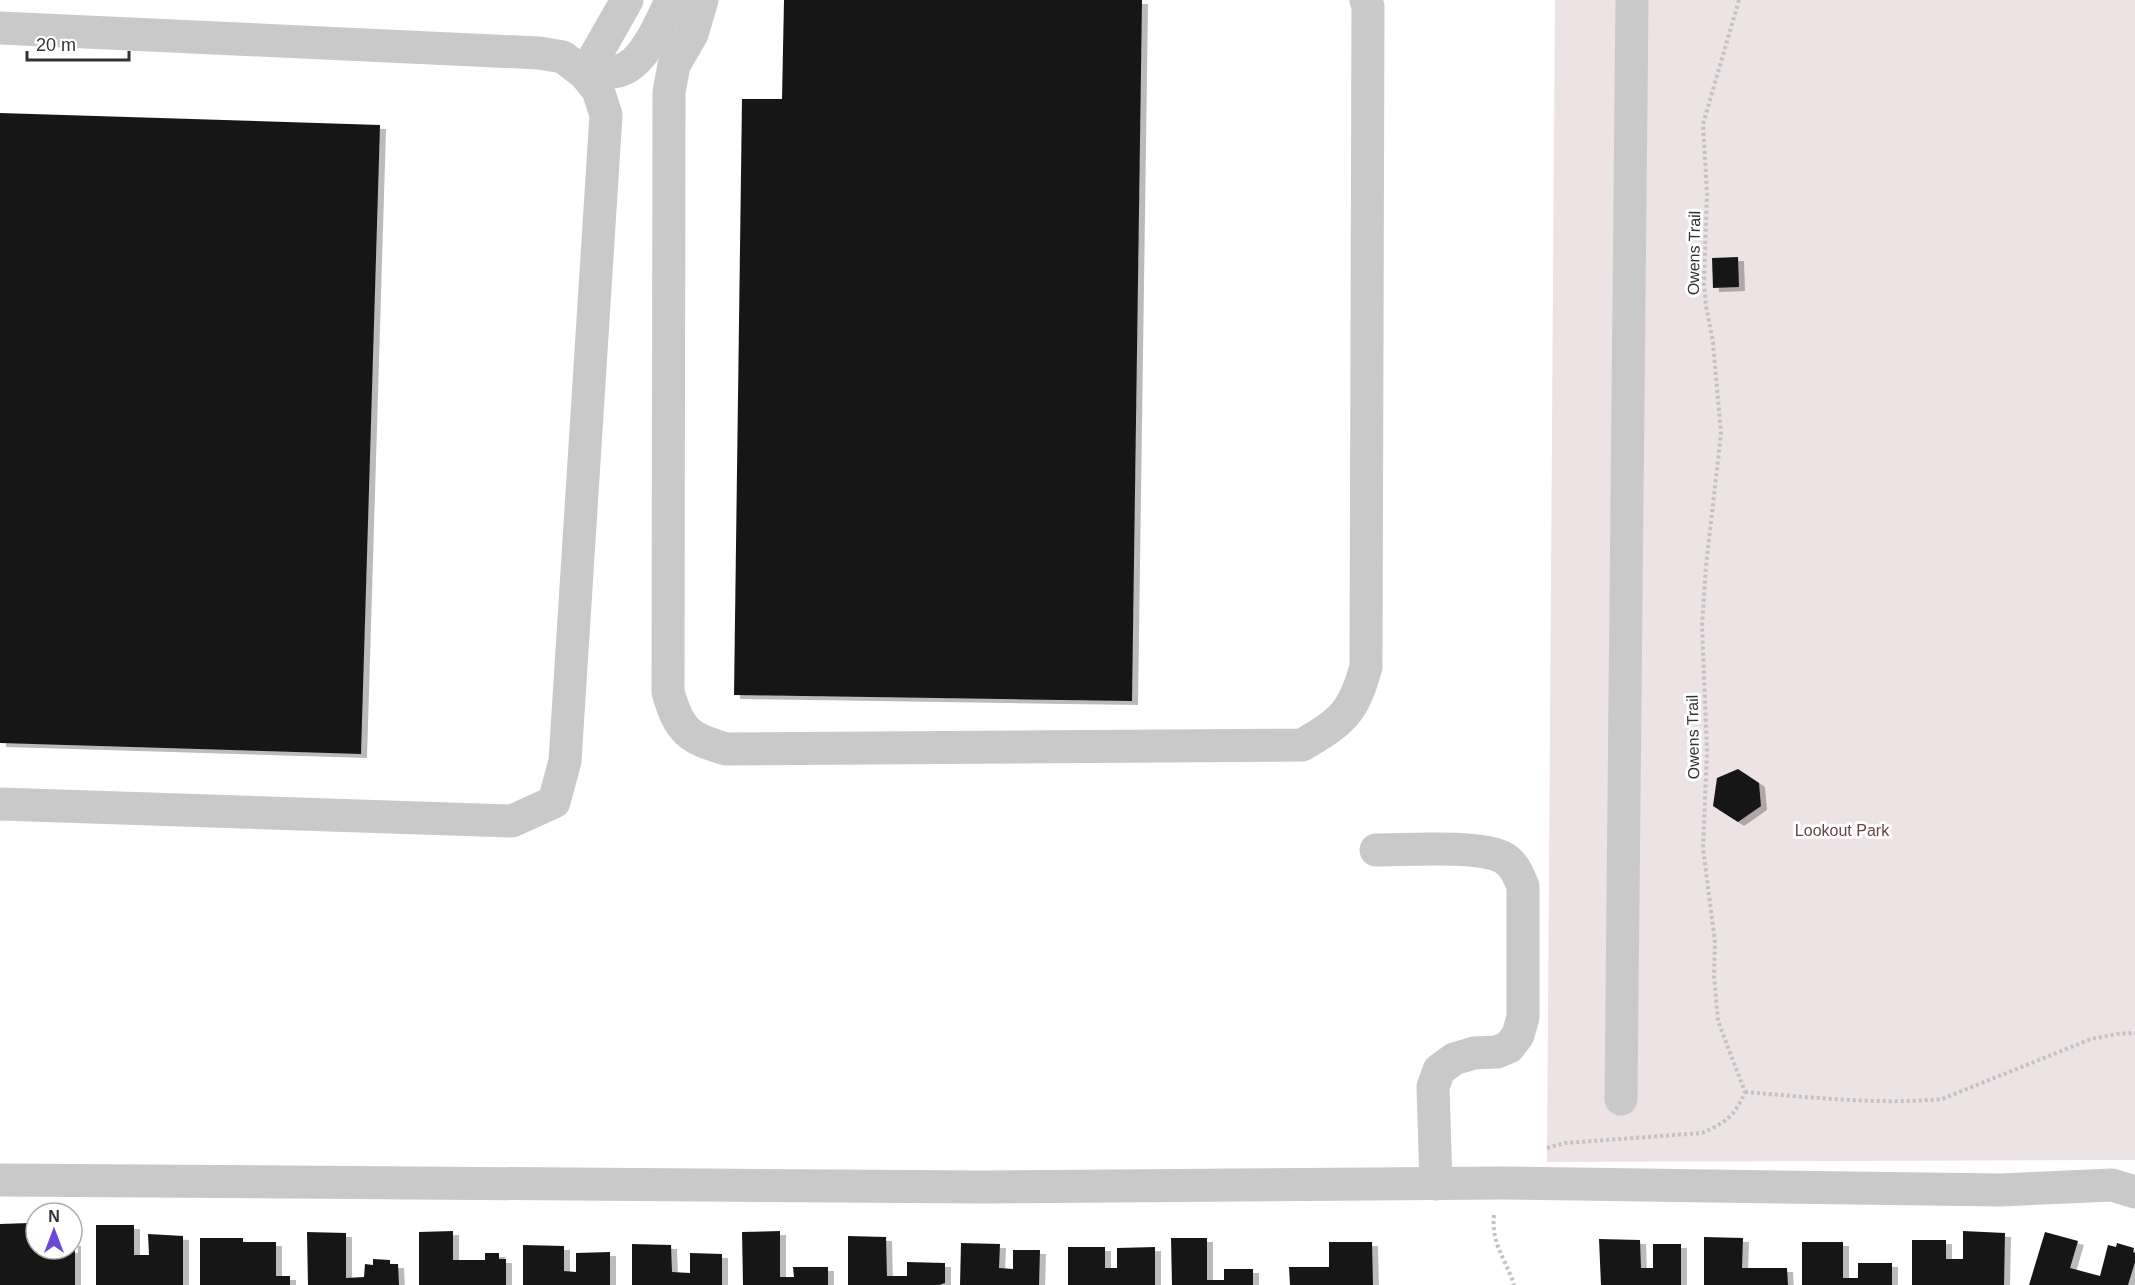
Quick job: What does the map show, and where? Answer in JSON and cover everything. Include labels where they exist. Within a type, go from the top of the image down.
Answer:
[{"type":"lane","points":[[585,74],[627,0]]},
{"type":"lane","points":[[585,74],[620,71],[631,66],[655,35],[671,0]]},
{"type":"lane","points":[[702,0],[692,34],[674,65],[669,92],[668,692],[674,713],[686,732],[705,743],[726,749],[1302,746],[1325,732],[1349,711],[1359,694],[1366,666],[1368,7],[1366,0]]},
{"type":"lane","points":[[1621,1099],[1632,0]]},
{"type":"lane","points":[[0,28],[539,53],[563,57],[585,74],[598,90],[606,115],[565,761],[554,802],[512,821],[0,804]]},
{"type":"lane","points":[[1376,850],[1472,850],[1502,857],[1515,867],[1523,886],[1523,1017],[1521,1026],[1518,1035],[1509,1047],[1497,1052],[1474,1053],[1454,1059],[1439,1070],[1433,1087],[1436,1184]]},
{"type":"lane","points":[[0,1180],[971,1186],[1502,1183],[2000,1190],[2112,1185],[2135,1192]]},
{"type":"path","name":"Owens Trail","points":[[1739,0],[1703,124],[1707,193],[1705,295],[1713,342],[1721,434],[1702,626],[1707,752],[1703,848],[1715,942],[1714,976],[1718,1021],[1745,1092]]},
{"type":"path","points":[[1543,1149],[1565,1143],[1702,1134],[1722,1125],[1738,1108],[1745,1092],[1854,1101],[1942,1099],[2091,1039],[2135,1033]]},
{"type":"path","points":[[1502,1183],[1496,1202],[1493,1227],[1499,1254],[1514,1285]]},
{"type":"green space","name":"Lookout Park","points":[[1555,0],[2135,0],[2135,1160],[1547,1162]]},
{"type":"building","points":[[784,0],[1142,0],[1132,701],[734,695],[742,99],[782,99]]},
{"type":"building","points":[[0,113],[380,125],[361,754],[0,743]]},
{"type":"building","points":[[1738,257],[1739,287],[1713,288],[1712,258]]},
{"type":"building","points":[[1738,769],[1759,783],[1761,806],[1738,822],[1713,806],[1717,778]]},
{"type":"building","points":[[24,1223],[24,1261],[75,1261],[75,1285],[0,1285],[0,1224]]},
{"type":"building","points":[[96,1225],[134,1225],[134,1255],[149,1255],[148,1234],[183,1236],[183,1285],[96,1285]]},
{"type":"building","points":[[453,1231],[453,1260],[485,1260],[485,1253],[499,1253],[499,1259],[506,1259],[506,1285],[419,1285],[419,1232]]},
{"type":"building","points":[[780,1231],[780,1277],[794,1277],[793,1267],[828,1267],[828,1285],[743,1285],[742,1232]]},
{"type":"building","points":[[1963,1231],[2005,1233],[2004,1285],[1912,1285],[1912,1240],[1946,1240],[1946,1259],[1963,1259]]},
{"type":"building","points":[[307,1232],[346,1233],[346,1278],[364,1277],[365,1264],[373,1265],[373,1259],[390,1260],[390,1264],[398,1264],[399,1285],[308,1285]]},
{"type":"building","points":[[2045,1232],[2078,1241],[2070,1268],[2100,1276],[2108,1245],[2116,1247],[2117,1243],[2134,1248],[2135,1262],[2128,1285],[2029,1285]]},
{"type":"building","points":[[848,1236],[886,1237],[887,1276],[907,1276],[907,1262],[945,1263],[945,1283],[939,1285],[848,1285]]},
{"type":"building","points":[[1704,1237],[1743,1238],[1742,1268],[1787,1268],[1788,1285],[1704,1285]]},
{"type":"building","points":[[200,1238],[243,1238],[243,1242],[276,1242],[276,1276],[290,1276],[290,1285],[200,1285]]},
{"type":"building","points":[[1171,1238],[1207,1238],[1207,1280],[1224,1280],[1224,1269],[1253,1269],[1253,1285],[1172,1285]]},
{"type":"building","points":[[1599,1239],[1640,1240],[1641,1268],[1653,1268],[1653,1244],[1681,1244],[1681,1285],[1601,1285]]},
{"type":"building","points":[[1329,1242],[1372,1242],[1373,1285],[1290,1285],[1289,1267],[1329,1267]]},
{"type":"building","points":[[1802,1242],[1843,1242],[1843,1278],[1858,1278],[1858,1263],[1892,1263],[1892,1285],[1802,1285]]},
{"type":"building","points":[[961,1243],[1000,1244],[999,1268],[1013,1269],[1013,1250],[1040,1250],[1039,1285],[960,1285]]},
{"type":"building","points":[[632,1244],[671,1245],[672,1272],[690,1273],[690,1253],[722,1254],[722,1285],[632,1285]]},
{"type":"building","points":[[523,1245],[564,1246],[564,1271],[576,1272],[576,1253],[610,1252],[610,1285],[523,1285]]},
{"type":"building","points":[[1068,1247],[1105,1247],[1105,1268],[1117,1268],[1117,1248],[1155,1247],[1155,1285],[1068,1285]]}]
